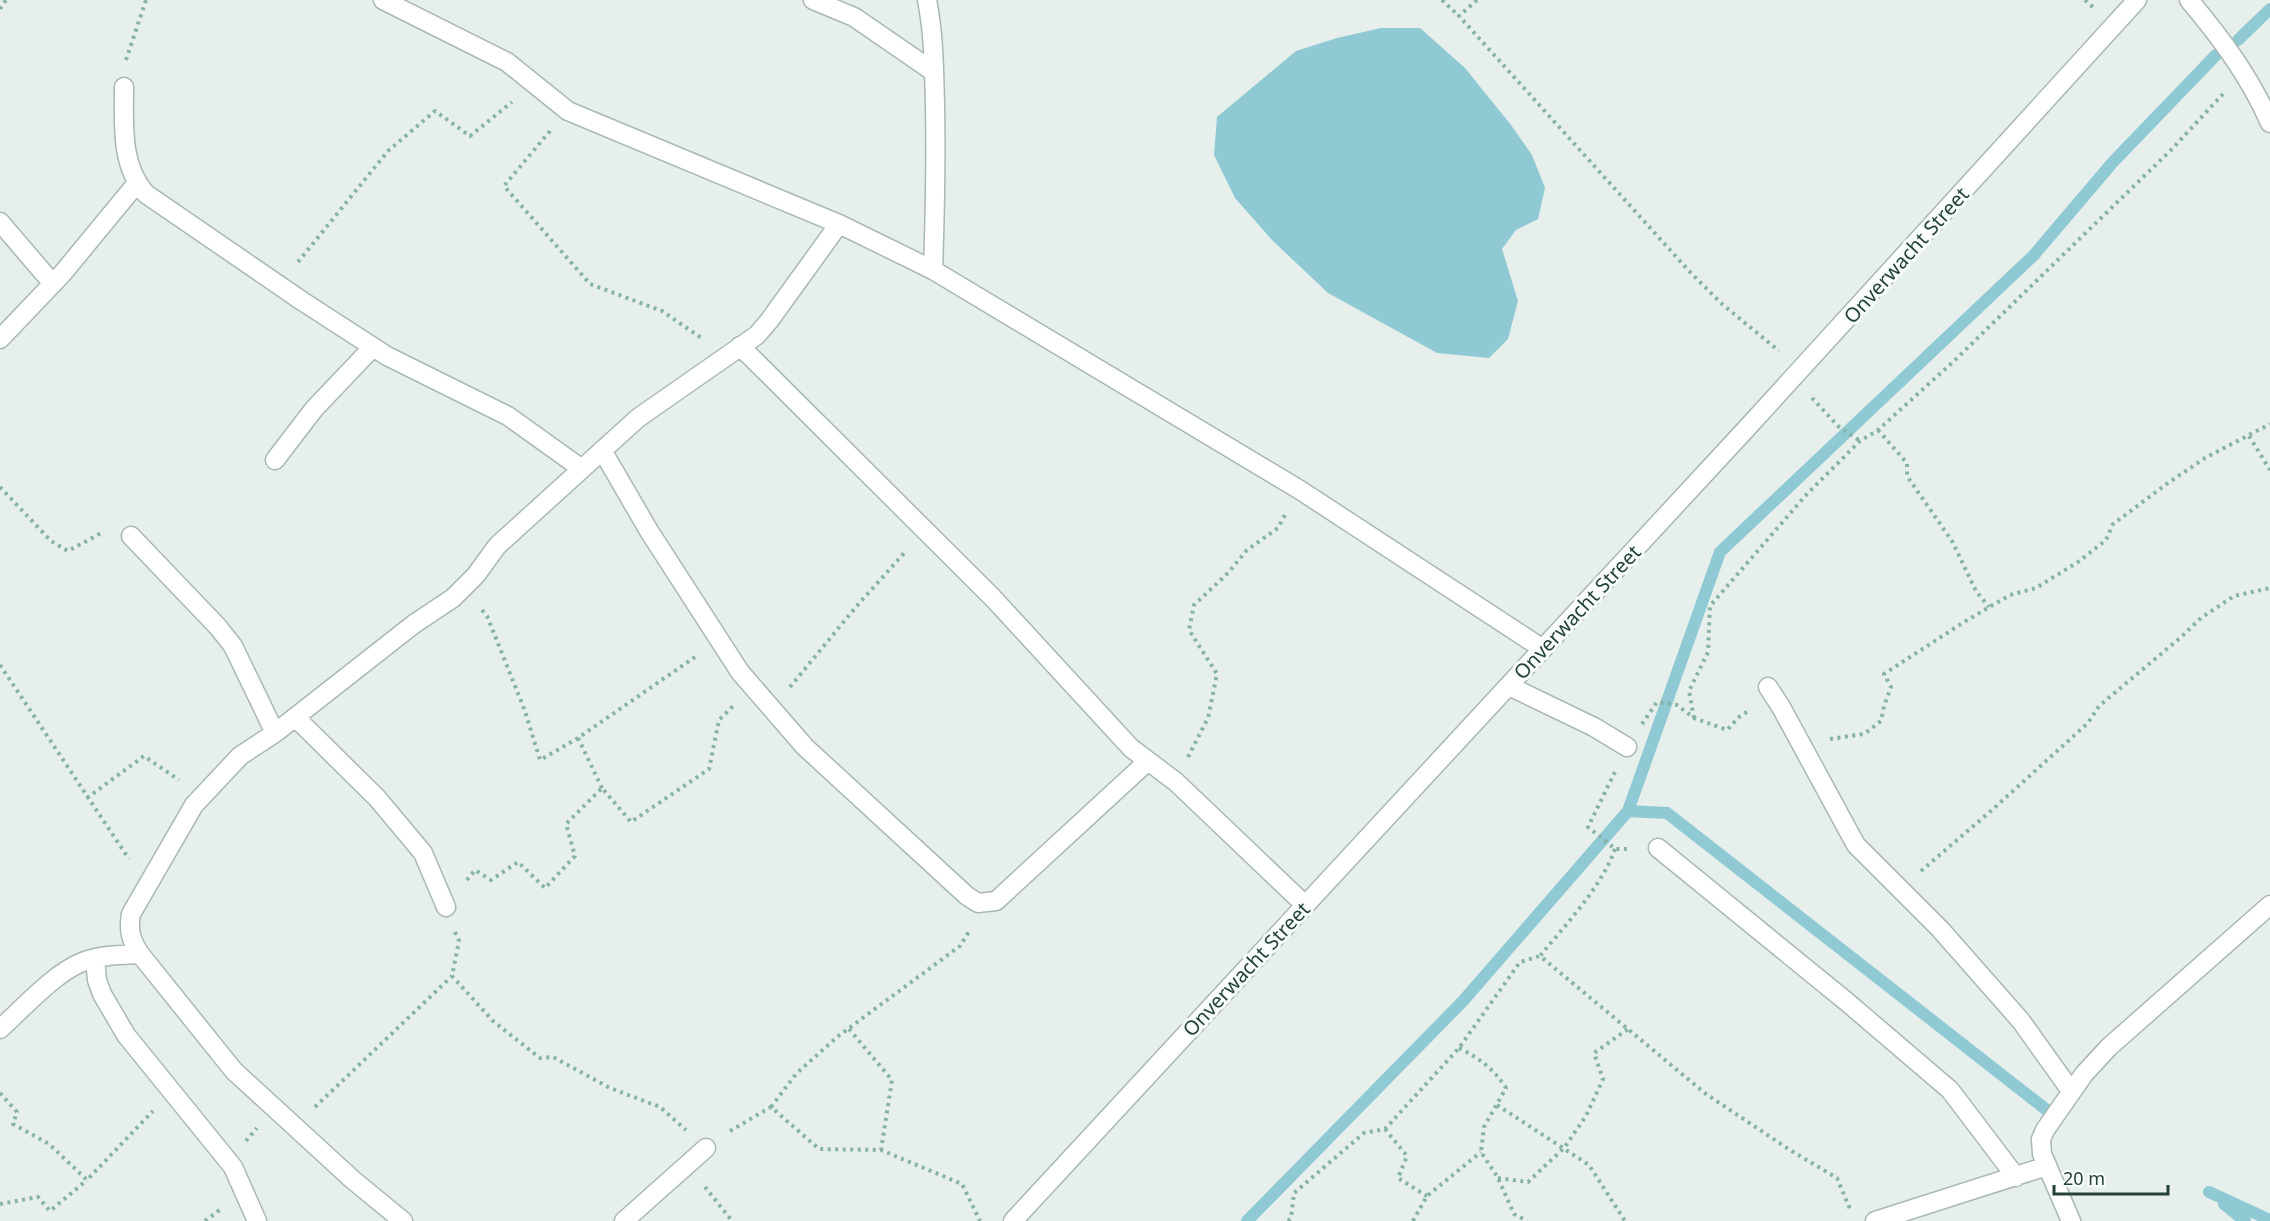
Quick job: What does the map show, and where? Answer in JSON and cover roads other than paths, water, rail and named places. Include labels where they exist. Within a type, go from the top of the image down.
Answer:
[{"type":"street","points":[[383,0],[507,62],[568,111],[839,224],[933,270],[1300,490],[1543,649]]},
{"type":"street","points":[[813,0],[854,17],[934,72]]},
{"type":"street","points":[[927,0],[932,27],[934,72],[936,183],[933,270]]},
{"type":"street","name":"Onverwacht Street","points":[[1013,1221],[1800,371],[2137,0]]},
{"type":"street","points":[[2189,0],[2228,49],[2270,123]]},
{"type":"street","points":[[124,87],[124,143],[137,183],[146,194],[387,356],[508,416],[582,469]]},
{"type":"street","points":[[0,339],[53,284],[137,183]]},
{"type":"street","points":[[0,222],[53,284]]},
{"type":"street","points":[[403,1221],[234,1071],[140,954],[131,939],[129,926],[131,914],[194,805],[240,756],[275,733],[414,624],[453,598],[476,575],[496,546],[638,418],[757,335],[770,321],[839,224]]},
{"type":"street","points":[[275,460],[314,410],[374,347]]},
{"type":"street","points":[[733,350],[993,598],[1131,748],[1176,782],[1305,905]]},
{"type":"street","points":[[602,450],[649,531],[740,672],[805,747],[978,903],[996,901],[1148,761]]},
{"type":"street","points":[[130,536],[218,627],[233,646],[275,733]]},
{"type":"street","points":[[1509,686],[1627,747]]},
{"type":"street","points":[[1771,692],[1856,845],[1940,929],[2021,1021],[2071,1091]]},
{"type":"street","points":[[295,717],[377,798],[423,853],[446,907]]},
{"type":"street","points":[[1658,848],[1838,994],[1950,1090],[2016,1177]]},
{"type":"street","points":[[2071,1221],[2042,1154],[2041,1139],[2050,1122],[2071,1091],[2109,1047],[2270,905]]},
{"type":"street","points":[[0,1029],[63,972],[78,963],[95,958],[140,954]]},
{"type":"street","points":[[95,958],[97,980],[102,994],[126,1035],[229,1162],[257,1221]]},
{"type":"street","points":[[624,1221],[706,1148]]},
{"type":"street","points":[[1875,1221],[2047,1167]]},
{"type":"water","points":[[1381,28],[1420,28],[1465,68],[1532,155],[1545,188],[1538,219],[1516,230],[1502,249],[1518,301],[1508,339],[1489,358],[1437,353],[1328,293],[1272,240],[1235,198],[1214,155],[1217,117],[1296,51],[1337,38]]},
{"type":"waterway","points":[[2238,40],[2270,9]]},
{"type":"waterway","points":[[1628,811],[1720,552],[2034,255],[2113,162],[2216,55]]},
{"type":"waterway","points":[[1247,1221],[1463,1001],[1628,811],[1667,813],[2048,1111]]},
{"type":"waterway","points":[[2209,1192],[2270,1220]]},
{"type":"waterway","points":[[2224,1204],[2245,1221]]}]
